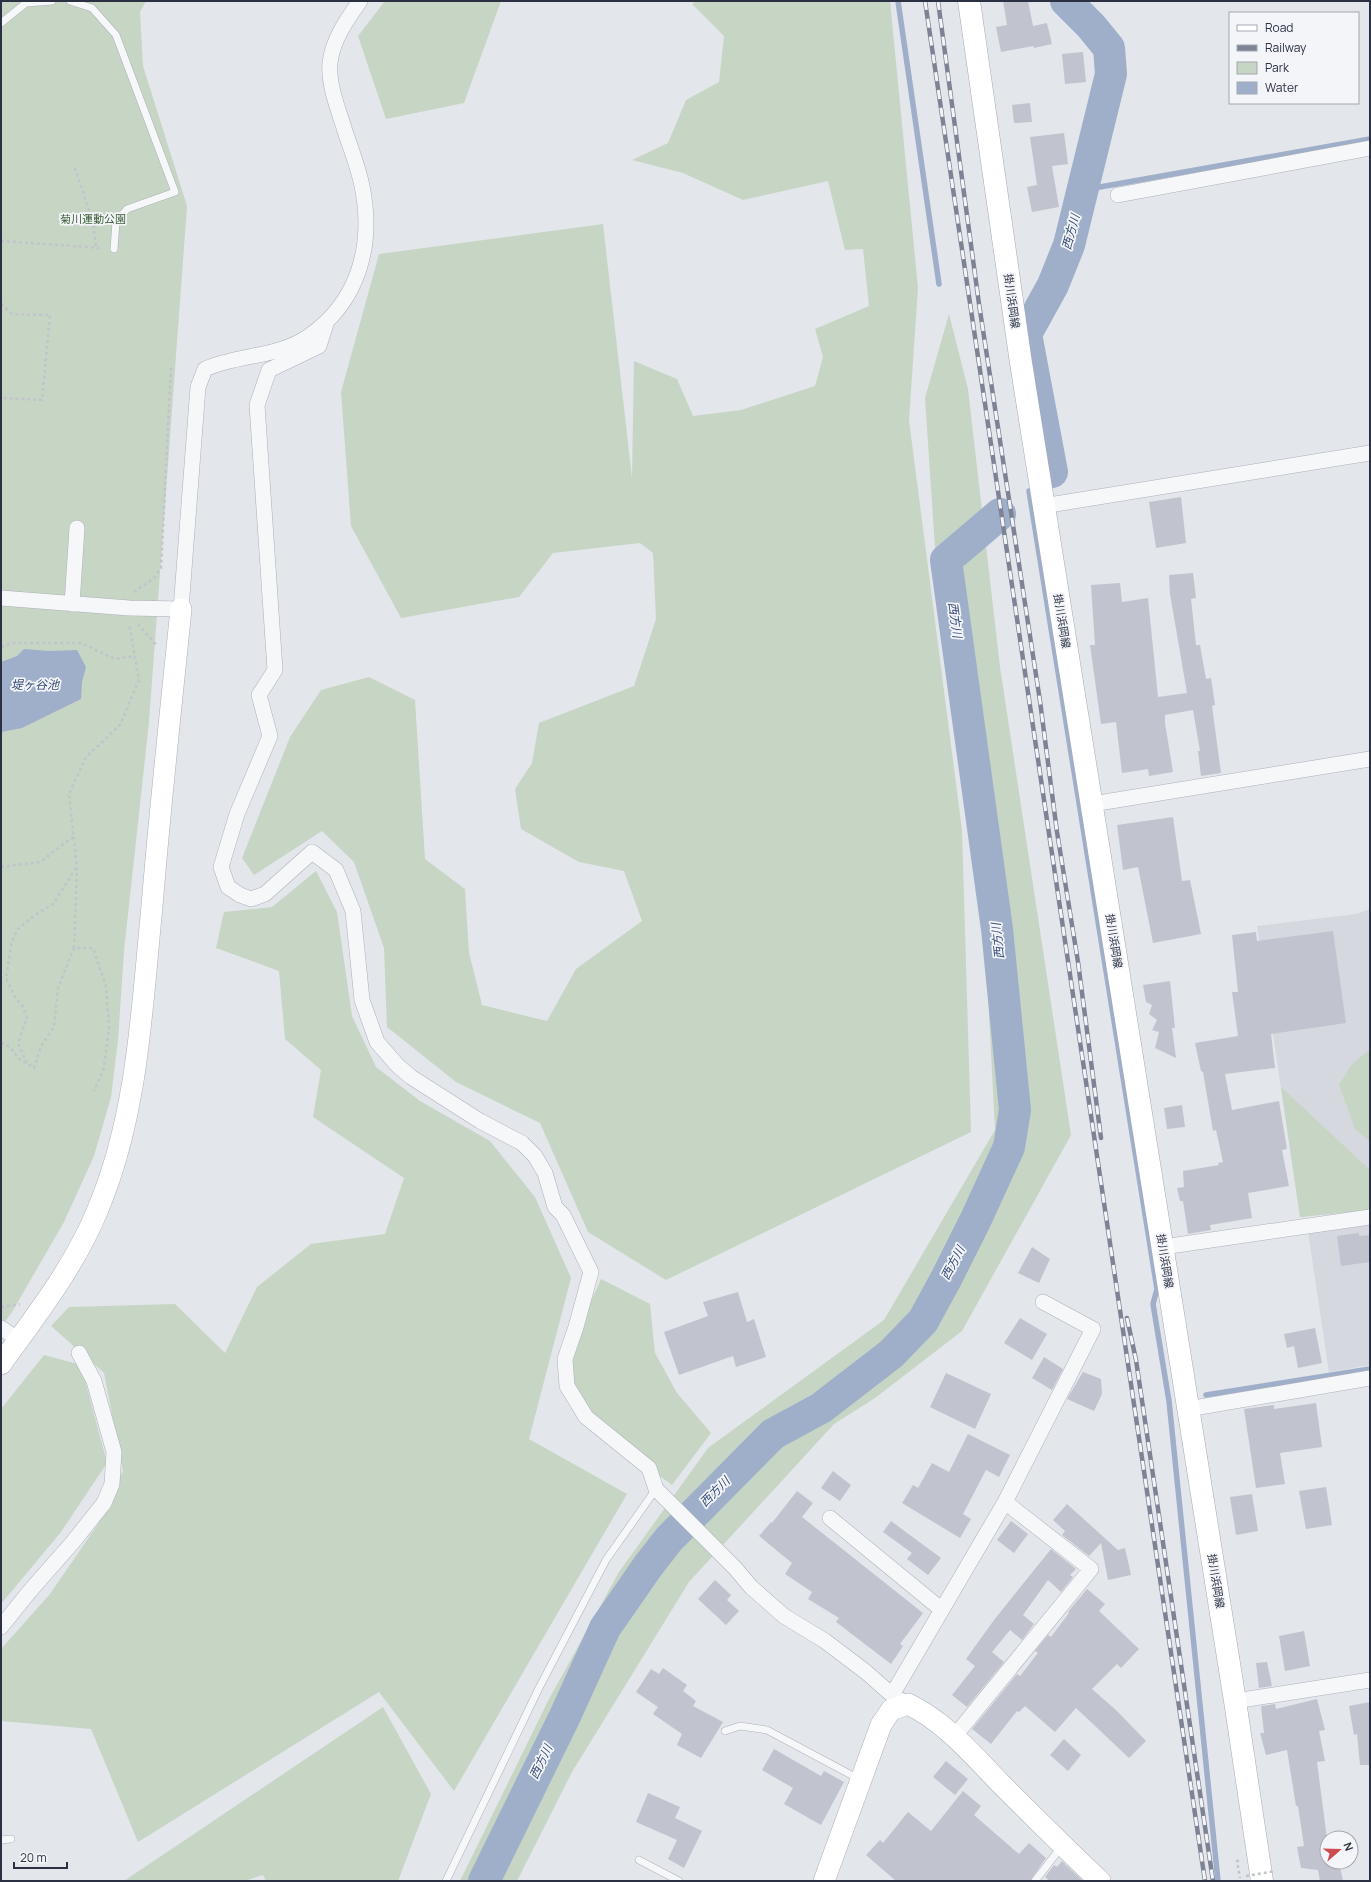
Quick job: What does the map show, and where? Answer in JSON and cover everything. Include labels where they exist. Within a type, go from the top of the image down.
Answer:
[{"type":"main road","name":"掛川浜岡線","points":[[969,1],[1021,363],[1163,1247],[1235,1701],[1261,1876]]},
{"type":"street","points":[[1,1364],[43,1308],[62,1278],[98,1210],[110,1178],[125,1121],[139,1045],[181,609],[198,388],[206,369],[217,364],[283,349],[308,337],[327,321],[344,302],[355,281],[364,251],[367,219],[362,185],[332,89],[330,63],[334,47],[346,21],[360,1]]},
{"type":"street","points":[[1118,195],[1370,148]]},
{"type":"street","points":[[327,321],[319,346],[269,370],[257,405],[275,670],[259,695],[270,736],[236,814],[221,868],[228,887],[240,895],[251,899],[265,894],[312,852],[336,870],[352,911],[362,1000],[377,1042],[398,1066],[412,1077],[480,1121],[522,1143],[535,1156],[545,1173],[555,1207],[563,1215],[591,1272],[576,1327],[565,1359],[567,1386],[586,1417],[649,1468],[656,1489],[751,1587],[784,1616],[825,1641],[900,1699],[925,1712],[954,1737],[1062,1846],[1100,1881]]},
{"type":"street","points":[[1044,506],[1370,453]]},
{"type":"street","points":[[72,604],[77,528]]},
{"type":"street","points":[[1,598],[72,604],[129,602],[181,609]]},
{"type":"street","points":[[1092,804],[1370,759]]},
{"type":"street","points":[[1163,1247],[1370,1217]]},
{"type":"street","points":[[824,1881],[881,1725],[900,1699],[942,1610],[1005,1502],[1093,1329],[1043,1302]]},
{"type":"street","points":[[1,1328],[18,1340]]},
{"type":"street","points":[[1,1627],[28,1592],[73,1542],[104,1503],[112,1484],[114,1452],[94,1381],[79,1353]]},
{"type":"street","points":[[1188,1409],[1370,1378]]},
{"type":"street","points":[[954,1737],[1091,1569],[1005,1502]]},
{"type":"street","points":[[830,1518],[942,1610]]},
{"type":"street","points":[[1235,1701],[1370,1680]]},
{"type":"lane","points":[[1,23],[26,3],[52,1]]},
{"type":"lane","points":[[70,1],[92,8],[116,36],[175,192],[127,209],[116,222],[114,249]]},
{"type":"lane","points":[[446,1881],[539,1688],[606,1560],[656,1489]]},
{"type":"lane","points":[[725,1730],[740,1726],[768,1730],[861,1780]]},
{"type":"lane","points":[[1,1840],[11,1839]]},
{"type":"lane","points":[[1035,1881],[1062,1846]]},
{"type":"lane","points":[[639,1860],[678,1881]]},
{"type":"path","points":[[75,168],[93,222],[96,248]]},
{"type":"path","points":[[1,241],[114,249]]},
{"type":"path","points":[[1,304],[12,314],[50,315],[42,400],[5,398],[1,401]]},
{"type":"path","points":[[1,1043],[10,1047],[18,1058],[34,1068],[41,1046],[54,1027],[58,988],[74,948],[77,868],[69,794],[86,757],[120,725],[139,680],[129,624],[129,602],[154,578],[161,568],[171,367]]},
{"type":"path","points":[[129,624],[137,624],[158,647]]},
{"type":"path","points":[[1,647],[12,644],[81,643],[115,659],[135,656]]},
{"type":"path","points":[[1,867],[40,862],[74,837]]},
{"type":"path","points":[[28,1064],[18,1043],[27,1018],[22,1005],[15,997],[6,978],[12,941],[18,929],[35,915],[53,904],[77,868]]},
{"type":"path","points":[[74,948],[93,948],[106,986],[109,1027],[104,1068],[94,1091]]},
{"type":"path","points":[[1,1307],[24,1303]]},
{"type":"path","points":[[1237,1861],[1240,1878]]},
{"type":"shaded area","points":[[1370,909],[1370,1210],[1300,1217],[1257,926],[1356,914]]},
{"type":"shaded area","points":[[1370,1223],[1370,1365],[1329,1372],[1308,1232]]},
{"type":"green space","name":"菊川運動公園","points":[[1,1],[146,1],[140,12],[143,66],[187,206],[149,722],[124,951],[118,1040],[111,1097],[94,1156],[64,1222],[12,1312],[1,1327]]},
{"type":"green space","points":[[385,1],[501,1],[464,103],[386,119],[358,36]]},
{"type":"green space","points":[[696,1],[890,1],[918,288],[909,420],[962,830],[971,1132],[666,1280],[588,1232],[540,1123],[456,1082],[387,1027],[384,948],[354,862],[322,831],[254,875],[242,858],[290,737],[321,690],[369,677],[415,700],[425,859],[465,889],[469,953],[482,1005],[547,1021],[576,969],[642,921],[624,871],[579,862],[521,829],[515,789],[532,763],[539,723],[634,686],[656,619],[653,553],[640,543],[553,553],[519,597],[401,618],[351,526],[341,392],[379,254],[603,224],[632,478],[634,361],[677,379],[693,416],[741,410],[815,386],[823,357],[815,329],[869,306],[863,249],[845,250],[828,181],[743,200],[683,173],[632,160],[668,143],[686,100],[719,82],[724,36],[692,4]]},
{"type":"green space","points":[[949,314],[968,389],[1000,667],[1071,1135],[962,1331],[875,1398],[834,1424],[689,1582],[572,1772],[517,1881],[460,1881],[548,1701],[619,1572],[708,1448],[884,1320],[995,1130],[977,784],[936,562],[925,398]]},
{"type":"green space","points":[[316,871],[337,912],[352,1016],[376,1067],[420,1101],[490,1141],[535,1197],[571,1278],[529,1439],[627,1494],[454,1791],[379,1692],[138,1842],[91,1729],[1,1721],[1,1649],[50,1594],[98,1524],[123,1471],[104,1373],[51,1326],[69,1307],[175,1304],[225,1353],[257,1287],[311,1244],[385,1234],[404,1178],[313,1117],[321,1070],[285,1039],[279,971],[216,948],[224,912],[272,907]]},
{"type":"green space","points":[[1370,1049],[1370,1142],[1355,1129],[1339,1085],[1352,1064]]},
{"type":"green space","points":[[1281,1087],[1370,1170],[1370,1210],[1300,1217]]},
{"type":"green space","points":[[601,1279],[650,1304],[655,1353],[677,1393],[711,1433],[672,1485],[649,1468],[573,1397],[565,1359]]},
{"type":"green space","points":[[44,1355],[81,1365],[107,1463],[61,1532],[1,1604],[1,1409]]},
{"type":"green space","points":[[383,1707],[431,1794],[398,1881],[266,1881],[263,1875],[244,1881],[124,1881]]},
{"type":"water","name":"堤ヶ谷池","points":[[24,649],[49,651],[77,650],[86,667],[82,682],[81,699],[22,728],[1,732],[1,662],[17,656]]},
{"type":"building","points":[[1003,1],[1028,1],[1033,26],[1047,23],[1052,44],[1001,52],[996,27],[1007,25]]},
{"type":"building","points":[[1083,52],[1086,82],[1065,84],[1062,54]]},
{"type":"building","points":[[1030,103],[1032,122],[1014,123],[1012,105]]},
{"type":"building","points":[[1064,133],[1068,164],[1052,166],[1059,207],[1032,212],[1027,187],[1037,185],[1030,137]]},
{"type":"building","points":[[1181,497],[1186,543],[1156,548],[1149,502]]},
{"type":"building","points":[[1193,573],[1196,598],[1191,599],[1196,645],[1200,645],[1206,679],[1211,678],[1215,705],[1212,706],[1221,773],[1201,776],[1198,751],[1200,751],[1193,710],[1165,715],[1173,772],[1149,776],[1148,769],[1122,773],[1116,722],[1101,724],[1090,645],[1095,645],[1091,585],[1120,583],[1122,602],[1148,598],[1158,697],[1187,693],[1170,594],[1169,575]]},
{"type":"building","points":[[1173,817],[1182,881],[1190,880],[1201,934],[1153,943],[1138,867],[1123,870],[1117,825]]},
{"type":"building","points":[[1333,931],[1346,1023],[1271,1034],[1275,1068],[1225,1074],[1232,1110],[1279,1101],[1287,1149],[1282,1150],[1289,1186],[1248,1193],[1252,1218],[1210,1225],[1211,1230],[1188,1234],[1183,1201],[1180,1201],[1177,1188],[1184,1187],[1183,1171],[1219,1165],[1218,1163],[1223,1162],[1216,1130],[1213,1131],[1203,1072],[1201,1071],[1195,1043],[1238,1036],[1232,992],[1238,992],[1232,935],[1256,932],[1257,941]]},
{"type":"building","points":[[1170,981],[1175,1028],[1172,1028],[1176,1058],[1155,1048],[1159,1032],[1152,1030],[1157,1020],[1149,1014],[1152,1005],[1146,1002],[1143,985]]},
{"type":"building","points":[[1182,1105],[1185,1127],[1167,1129],[1164,1108]]},
{"type":"building","points":[[1359,1233],[1359,1236],[1370,1235],[1370,1262],[1341,1266],[1337,1236]]},
{"type":"building","points":[[1032,1247],[1050,1259],[1039,1283],[1018,1273]]},
{"type":"building","points":[[738,1292],[747,1322],[754,1319],[766,1357],[736,1367],[733,1356],[679,1375],[664,1332],[708,1316],[703,1302]]},
{"type":"building","points":[[1020,1318],[1047,1334],[1032,1360],[1004,1343]]},
{"type":"building","points":[[1315,1328],[1322,1363],[1298,1368],[1294,1346],[1287,1348],[1284,1334]]},
{"type":"building","points":[[1044,1357],[1063,1369],[1052,1390],[1032,1378]]},
{"type":"building","points":[[1083,1372],[1101,1379],[1102,1394],[1094,1411],[1067,1399]]},
{"type":"building","points":[[946,1373],[991,1394],[975,1429],[930,1407]]},
{"type":"building","points":[[1316,1403],[1322,1447],[1280,1453],[1285,1484],[1256,1488],[1244,1409],[1274,1405],[1274,1409]]},
{"type":"building","points":[[968,1434],[1010,1455],[999,1477],[986,1470],[963,1514],[971,1519],[960,1538],[902,1503],[913,1485],[918,1488],[932,1463],[949,1472]]},
{"type":"building","points":[[833,1471],[851,1485],[840,1501],[821,1488]]},
{"type":"building","points":[[1326,1487],[1332,1525],[1306,1529],[1299,1491]]},
{"type":"building","points":[[797,1491],[813,1503],[802,1517],[923,1613],[900,1644],[903,1646],[891,1664],[836,1622],[839,1618],[808,1599],[812,1592],[785,1574],[792,1563],[759,1536],[771,1522],[772,1523]]},
{"type":"building","points":[[1252,1494],[1258,1531],[1236,1535],[1230,1497]]},
{"type":"building","points":[[1067,1504],[1118,1550],[1125,1548],[1131,1575],[1108,1580],[1101,1543],[1089,1556],[1062,1535],[1065,1531],[1053,1520]]},
{"type":"building","points":[[891,1521],[941,1558],[928,1575],[907,1559],[912,1553],[883,1532]]},
{"type":"building","points":[[1011,1521],[1028,1534],[1014,1553],[997,1540]]},
{"type":"building","points":[[1051,1549],[1076,1569],[1070,1575],[1073,1577],[1061,1592],[1048,1580],[1023,1615],[1034,1624],[1022,1640],[1010,1630],[992,1652],[1004,1662],[967,1707],[952,1695],[975,1666],[966,1659],[994,1620]]},
{"type":"building","points":[[715,1580],[731,1595],[727,1600],[739,1611],[726,1625],[698,1599]]},
{"type":"building","points":[[1087,1589],[1105,1604],[1099,1611],[1139,1649],[1121,1668],[1117,1664],[1092,1689],[1117,1711],[1146,1741],[1129,1758],[1076,1708],[1055,1732],[1025,1706],[1019,1712],[1017,1711],[991,1744],[972,1729],[1017,1674],[1020,1676],[1038,1653],[1035,1651],[1048,1635],[1051,1637],[1069,1613],[1068,1612]]},
{"type":"building","points":[[1304,1631],[1310,1666],[1285,1671],[1279,1636]]},
{"type":"building","points":[[1267,1662],[1272,1686],[1259,1688],[1256,1663]]},
{"type":"building","points":[[663,1668],[687,1685],[683,1691],[696,1701],[693,1706],[723,1722],[701,1758],[677,1745],[682,1734],[653,1714],[658,1707],[636,1692],[651,1669],[659,1674]]},
{"type":"building","points":[[1317,1699],[1325,1730],[1319,1731],[1325,1761],[1317,1762],[1326,1830],[1319,1830],[1319,1870],[1341,1870],[1343,1881],[1320,1881],[1318,1870],[1301,1868],[1297,1847],[1304,1846],[1287,1750],[1266,1755],[1260,1733],[1264,1733],[1261,1706],[1275,1704],[1276,1709]]},
{"type":"building","points":[[1370,1702],[1370,1765],[1360,1765],[1357,1734],[1354,1735],[1349,1706]]},
{"type":"building","points":[[1064,1739],[1081,1755],[1068,1771],[1050,1755]]},
{"type":"building","points":[[774,1749],[821,1776],[824,1771],[844,1782],[821,1825],[784,1804],[793,1788],[762,1770]]},
{"type":"building","points":[[946,1761],[968,1779],[955,1795],[933,1777]]},
{"type":"building","points":[[963,1791],[981,1806],[974,1815],[1019,1854],[1029,1843],[1046,1858],[1030,1881],[896,1881],[866,1855],[880,1840],[883,1843],[908,1812],[931,1831]]},
{"type":"building","points":[[648,1793],[680,1807],[675,1818],[702,1831],[684,1868],[668,1859],[677,1840],[636,1822]]},
{"type":"building","points":[[1062,1861],[1083,1881],[1046,1881],[1048,1879],[1045,1877],[1054,1865],[1057,1867]]},
{"type":"waterway","points":[[898,1],[939,284]]},
{"type":"waterway","name":"西方川","points":[[1052,472],[1026,334],[1053,285],[1069,245],[1111,74],[1109,48],[1091,26],[1066,1]]},
{"type":"waterway","points":[[1083,190],[1370,139]]},
{"type":"waterway","points":[[1029,491],[1157,1289],[1153,1304],[1169,1401],[1218,1881]]},
{"type":"waterway","name":"西方川","points":[[484,1881],[565,1716],[605,1628],[648,1566],[669,1539],[773,1434],[821,1408],[891,1354],[923,1321],[976,1219],[1009,1147],[1015,1110],[997,929],[946,560],[1000,514]]},
{"type":"waterway","points":[[1206,1395],[1370,1369]]},
{"type":"railway","points":[[925,1],[1205,1881]]},
{"type":"railway","points":[[938,1],[979,304],[1040,701],[1057,832],[1078,962],[1101,1138]]},
{"type":"railway","points":[[1127,1318],[1136,1360],[1213,1881]]}]
